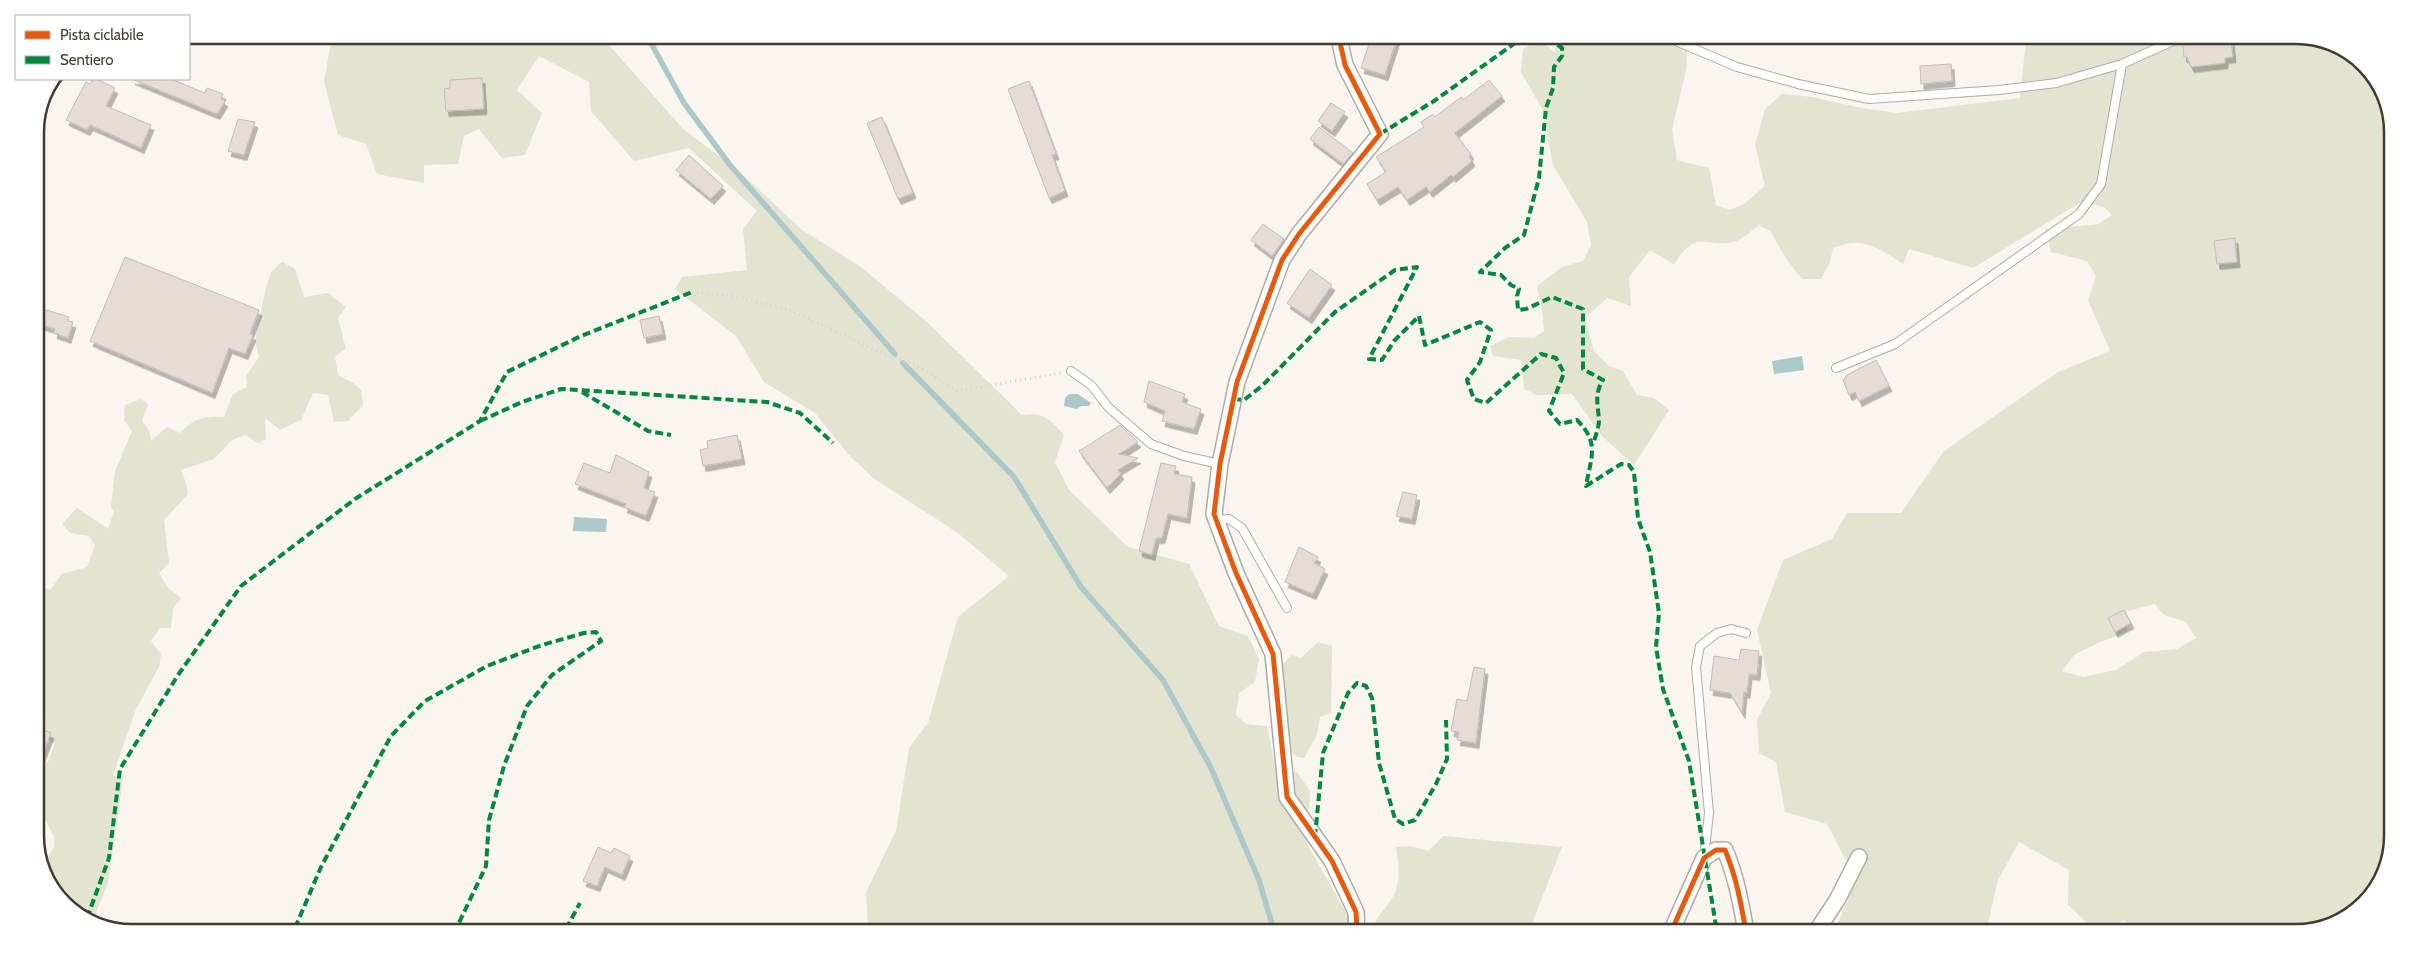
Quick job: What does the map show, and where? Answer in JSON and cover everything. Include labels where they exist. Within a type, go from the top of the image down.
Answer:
[{"type":"street","points":[[1340,44],[1345,65],[1380,134],[1299,234],[1282,260],[1237,382],[1220,464],[1214,514],[1236,574],[1273,654],[1288,797],[1332,861],[1356,912],[1357,924]]},
{"type":"street","points":[[1675,924],[1704,858],[1716,850],[1725,850],[1734,875],[1744,924]]},
{"type":"street","points":[[1821,924],[1837,900],[1859,857]]},
{"type":"lane","points":[[1683,44],[1737,67],[1798,84],[1869,99],[1999,90],[2056,83],[2122,64],[2165,44]]},
{"type":"lane","points":[[1836,368],[1896,344],[2079,214],[2101,184],[2122,64]]},
{"type":"lane","points":[[1071,371],[1091,385],[1109,408],[1151,444],[1184,456],[1220,464]]},
{"type":"lane","points":[[1216,520],[1229,519],[1242,528],[1287,608]]},
{"type":"lane","points":[[1704,858],[1709,813],[1696,667],[1700,646],[1717,633],[1732,629],[1746,633]]},
{"type":"path","points":[[692,292],[734,296],[790,310],[871,348],[915,365],[956,391],[1071,371]]},
{"type":"green space","points":[[331,44],[609,45],[683,129],[741,173],[802,230],[861,267],[927,322],[1022,415],[1041,416],[1055,425],[1064,435],[1055,462],[1069,490],[1128,547],[1189,564],[1219,626],[1248,636],[1259,659],[1255,682],[1239,693],[1236,715],[1246,724],[1267,726],[1276,772],[1297,772],[1310,791],[1307,844],[1352,924],[868,924],[866,892],[896,831],[909,748],[928,723],[958,617],[1009,576],[958,533],[873,478],[848,454],[815,413],[764,382],[736,336],[675,289],[682,277],[747,270],[743,229],[757,211],[689,148],[634,161],[591,111],[589,82],[539,56],[517,90],[542,113],[525,155],[502,158],[479,129],[464,136],[458,164],[424,165],[424,183],[377,174],[366,144],[338,135],[324,82]]},
{"type":"green space","points":[[1532,44],[1545,44],[1555,52],[1556,44],[1688,44],[1686,70],[1672,130],[1677,160],[1709,168],[1716,205],[1730,210],[1744,204],[1765,186],[1755,145],[1765,109],[1782,94],[1813,97],[1861,108],[1897,113],[2020,98],[2026,44],[2308,45],[2325,48],[2335,53],[2350,62],[2366,78],[2380,103],[2384,126],[2384,842],[2380,865],[2375,875],[2362,894],[2350,906],[2325,920],[2296,924],[2128,924],[2124,920],[2118,924],[2088,924],[2068,905],[2069,870],[2019,842],[1998,880],[1988,924],[1837,924],[1850,894],[1853,874],[1827,824],[1785,812],[1776,762],[1759,753],[1757,720],[1771,693],[1757,630],[1783,560],[1832,539],[1847,513],[1901,513],[1944,451],[2058,372],[2110,351],[2088,300],[2096,276],[2087,261],[2051,252],[2045,229],[2098,224],[2112,215],[2104,207],[2081,202],[1973,268],[1909,249],[1903,264],[1878,248],[1862,243],[1853,243],[1833,248],[1830,262],[1821,279],[1802,279],[1787,260],[1770,231],[1759,225],[1736,241],[1725,243],[1696,242],[1683,252],[1674,264],[1650,250],[1629,277],[1631,306],[1607,298],[1585,318],[1594,351],[1609,366],[1623,371],[1637,395],[1654,398],[1669,410],[1634,465],[1602,436],[1572,394],[1537,395],[1524,389],[1521,360],[1493,356],[1490,346],[1509,337],[1534,338],[1544,331],[1542,308],[1537,286],[1562,267],[1583,261],[1591,245],[1587,222],[1553,165],[1546,128],[1548,119],[1521,72],[1523,49]],"holes":[[[2155,604],[2164,615],[2186,622],[2196,638],[2177,649],[2144,652],[2116,670],[2083,677],[2062,671],[2074,655],[2100,642],[2127,632],[2127,611]]]},
{"type":"green space","points":[[282,262],[295,269],[304,297],[328,293],[346,307],[338,318],[346,349],[335,356],[338,375],[361,390],[363,405],[348,421],[334,422],[328,395],[313,393],[301,420],[280,430],[265,418],[266,439],[258,443],[245,435],[232,440],[214,459],[181,470],[188,494],[164,520],[169,563],[159,573],[168,588],[181,598],[173,609],[171,628],[160,628],[151,641],[161,654],[159,667],[136,709],[113,775],[123,779],[108,883],[95,916],[74,902],[62,890],[50,870],[47,860],[54,847],[54,836],[44,818],[44,765],[48,761],[55,744],[46,738],[44,713],[44,588],[50,590],[62,574],[87,567],[95,545],[89,536],[70,533],[62,524],[77,508],[108,529],[114,511],[111,507],[115,471],[132,431],[124,420],[125,405],[141,399],[148,404],[142,421],[149,430],[151,441],[167,427],[180,433],[190,424],[200,419],[224,417],[233,394],[247,387],[246,376],[259,357],[255,341],[271,272]]},
{"type":"green space","points":[[1318,642],[1332,646],[1331,713],[1320,717],[1317,735],[1304,758],[1297,757],[1279,741],[1282,665],[1291,655],[1301,658]]},
{"type":"green space","points":[[1443,836],[1562,847],[1532,924],[1375,924],[1396,891],[1398,870],[1396,847],[1411,846],[1429,851]]},
{"type":"water","points":[[1802,356],[1804,370],[1774,374],[1772,361]]},
{"type":"water","points":[[1069,394],[1078,394],[1091,403],[1089,406],[1081,406],[1077,409],[1064,406],[1065,398]]},
{"type":"water","points":[[574,517],[607,519],[606,532],[573,531]]},
{"type":"building","points":[[1369,44],[1395,44],[1385,75],[1361,68]]},
{"type":"building","points":[[2182,44],[2231,44],[2233,57],[2225,58],[2225,63],[2191,67],[2187,57],[2184,57]]},
{"type":"building","points":[[1951,64],[1952,81],[1921,84],[1920,66]]},
{"type":"building","points":[[482,78],[484,109],[446,111],[444,89],[450,88],[450,80]]},
{"type":"building","points":[[92,80],[99,80],[115,88],[106,106],[151,125],[141,148],[90,125],[87,130],[66,120],[86,82],[90,84]]},
{"type":"building","points":[[134,80],[173,80],[205,93],[207,88],[223,94],[221,99],[225,101],[217,114]]},
{"type":"building","points":[[1489,80],[1502,96],[1455,133],[1471,154],[1469,156],[1472,161],[1453,177],[1451,175],[1430,192],[1426,187],[1407,200],[1398,187],[1377,200],[1367,184],[1386,172],[1376,157],[1424,127],[1421,122],[1433,114],[1435,117],[1461,97],[1463,100]]},
{"type":"building","points":[[1029,81],[1056,154],[1052,155],[1065,191],[1049,198],[1008,89]]},
{"type":"building","points":[[1331,103],[1345,112],[1332,131],[1318,121]]},
{"type":"building","points":[[882,117],[913,193],[898,199],[867,123]]},
{"type":"building","points":[[238,119],[255,122],[244,155],[228,151]]},
{"type":"building","points":[[1319,127],[1353,153],[1343,164],[1310,139]]},
{"type":"building","points":[[689,155],[723,186],[711,199],[676,170]]},
{"type":"building","points":[[1263,224],[1284,239],[1272,256],[1251,240]]},
{"type":"building","points":[[2235,238],[2237,262],[2217,264],[2214,241]]},
{"type":"building","points":[[125,257],[259,310],[250,334],[253,335],[245,354],[229,348],[212,393],[90,341]]},
{"type":"building","points":[[1310,269],[1332,285],[1309,318],[1287,303]]},
{"type":"building","points":[[44,309],[69,317],[68,321],[73,322],[68,338],[54,333],[55,329],[44,326]]},
{"type":"building","points":[[659,316],[663,334],[644,338],[640,320]]},
{"type":"building","points":[[1876,360],[1889,386],[1859,401],[1855,392],[1849,395],[1843,380],[1847,375]]},
{"type":"building","points":[[1149,381],[1185,394],[1182,402],[1201,409],[1194,429],[1162,421],[1165,411],[1144,402]]},
{"type":"building","points":[[1120,425],[1138,442],[1119,454],[1138,458],[1118,470],[1121,474],[1107,488],[1079,451]]},
{"type":"building","points":[[737,435],[742,459],[703,466],[700,450],[708,448],[707,441]]},
{"type":"building","points":[[616,455],[649,472],[644,488],[655,492],[646,516],[624,507],[626,504],[575,484],[584,463],[610,473]]},
{"type":"building","points":[[1161,463],[1176,466],[1174,474],[1192,477],[1187,518],[1168,514],[1162,538],[1156,538],[1152,555],[1139,551]]},
{"type":"building","points":[[1403,492],[1417,495],[1412,519],[1396,516]]},
{"type":"building","points":[[1299,547],[1318,557],[1314,563],[1325,569],[1313,594],[1285,582]]},
{"type":"building","points":[[2124,610],[2131,623],[2115,632],[2108,618]]},
{"type":"building","points":[[1741,649],[1759,651],[1757,675],[1749,674],[1747,693],[1744,692],[1742,713],[1730,693],[1710,690],[1714,656],[1739,660]]},
{"type":"building","points":[[1474,667],[1485,669],[1476,743],[1457,740],[1459,732],[1451,731],[1457,699],[1467,701]]},
{"type":"building","points":[[44,730],[51,733],[44,751]]},
{"type":"building","points":[[598,847],[611,853],[614,848],[630,856],[622,875],[605,867],[597,886],[583,881]]},
{"type":"waterway","points":[[651,44],[684,103],[730,165],[895,354]]},
{"type":"waterway","points":[[903,363],[1014,477],[1081,587],[1163,680],[1211,768],[1259,880],[1272,924]]},
{"type":"marked path","points":[[1380,134],[1434,101],[1514,44]]},
{"type":"marked path","points":[[1556,44],[1562,48],[1562,56],[1554,67],[1553,88],[1546,108],[1539,178],[1524,235],[1505,248],[1480,272],[1501,275],[1511,285],[1519,289],[1517,296],[1518,310],[1526,309],[1552,297],[1583,309],[1583,369],[1603,380],[1598,390],[1599,423],[1593,444]]},
{"type":"marked path","points":[[1233,399],[1244,400],[1263,385],[1335,312],[1395,270],[1417,267],[1369,359],[1382,360],[1394,341],[1419,316],[1425,345],[1480,322],[1491,330],[1480,362],[1467,380],[1474,399],[1486,403],[1541,354],[1556,358],[1564,373],[1549,411],[1560,424],[1577,420],[1589,436],[1592,451],[1586,486],[1621,464],[1629,465],[1634,472],[1638,519],[1650,552],[1659,613],[1656,647],[1663,689],[1689,761],[1716,924]]},
{"type":"marked path","points":[[89,913],[109,858],[120,769],[178,675],[241,586],[355,499],[480,421],[507,372],[581,336],[692,292]]},
{"type":"marked path","points":[[480,421],[522,402],[561,389],[767,402],[800,413],[833,443]]},
{"type":"marked path","points":[[582,392],[648,431],[671,435]]},
{"type":"marked path","points":[[297,924],[321,867],[391,736],[425,701],[487,666],[542,645],[584,633],[596,632],[601,641],[552,675],[527,706],[504,766],[489,820],[486,866],[458,924]]},
{"type":"marked path","points":[[1315,837],[1323,753],[1348,693],[1357,683],[1366,686],[1372,698],[1379,763],[1395,819],[1403,824],[1415,820],[1436,784],[1447,759],[1446,720]]},
{"type":"marked path","points":[[569,924],[580,903]]},
{"type":"cycle path","points":[[1340,44],[1345,65],[1380,134],[1299,234],[1282,260],[1237,382],[1220,464],[1214,514],[1236,573],[1273,654],[1287,797],[1332,861],[1356,912],[1357,924]]},
{"type":"cycle path","points":[[1675,924],[1704,858],[1716,850],[1725,850],[1729,860],[1738,890],[1744,924]]}]
